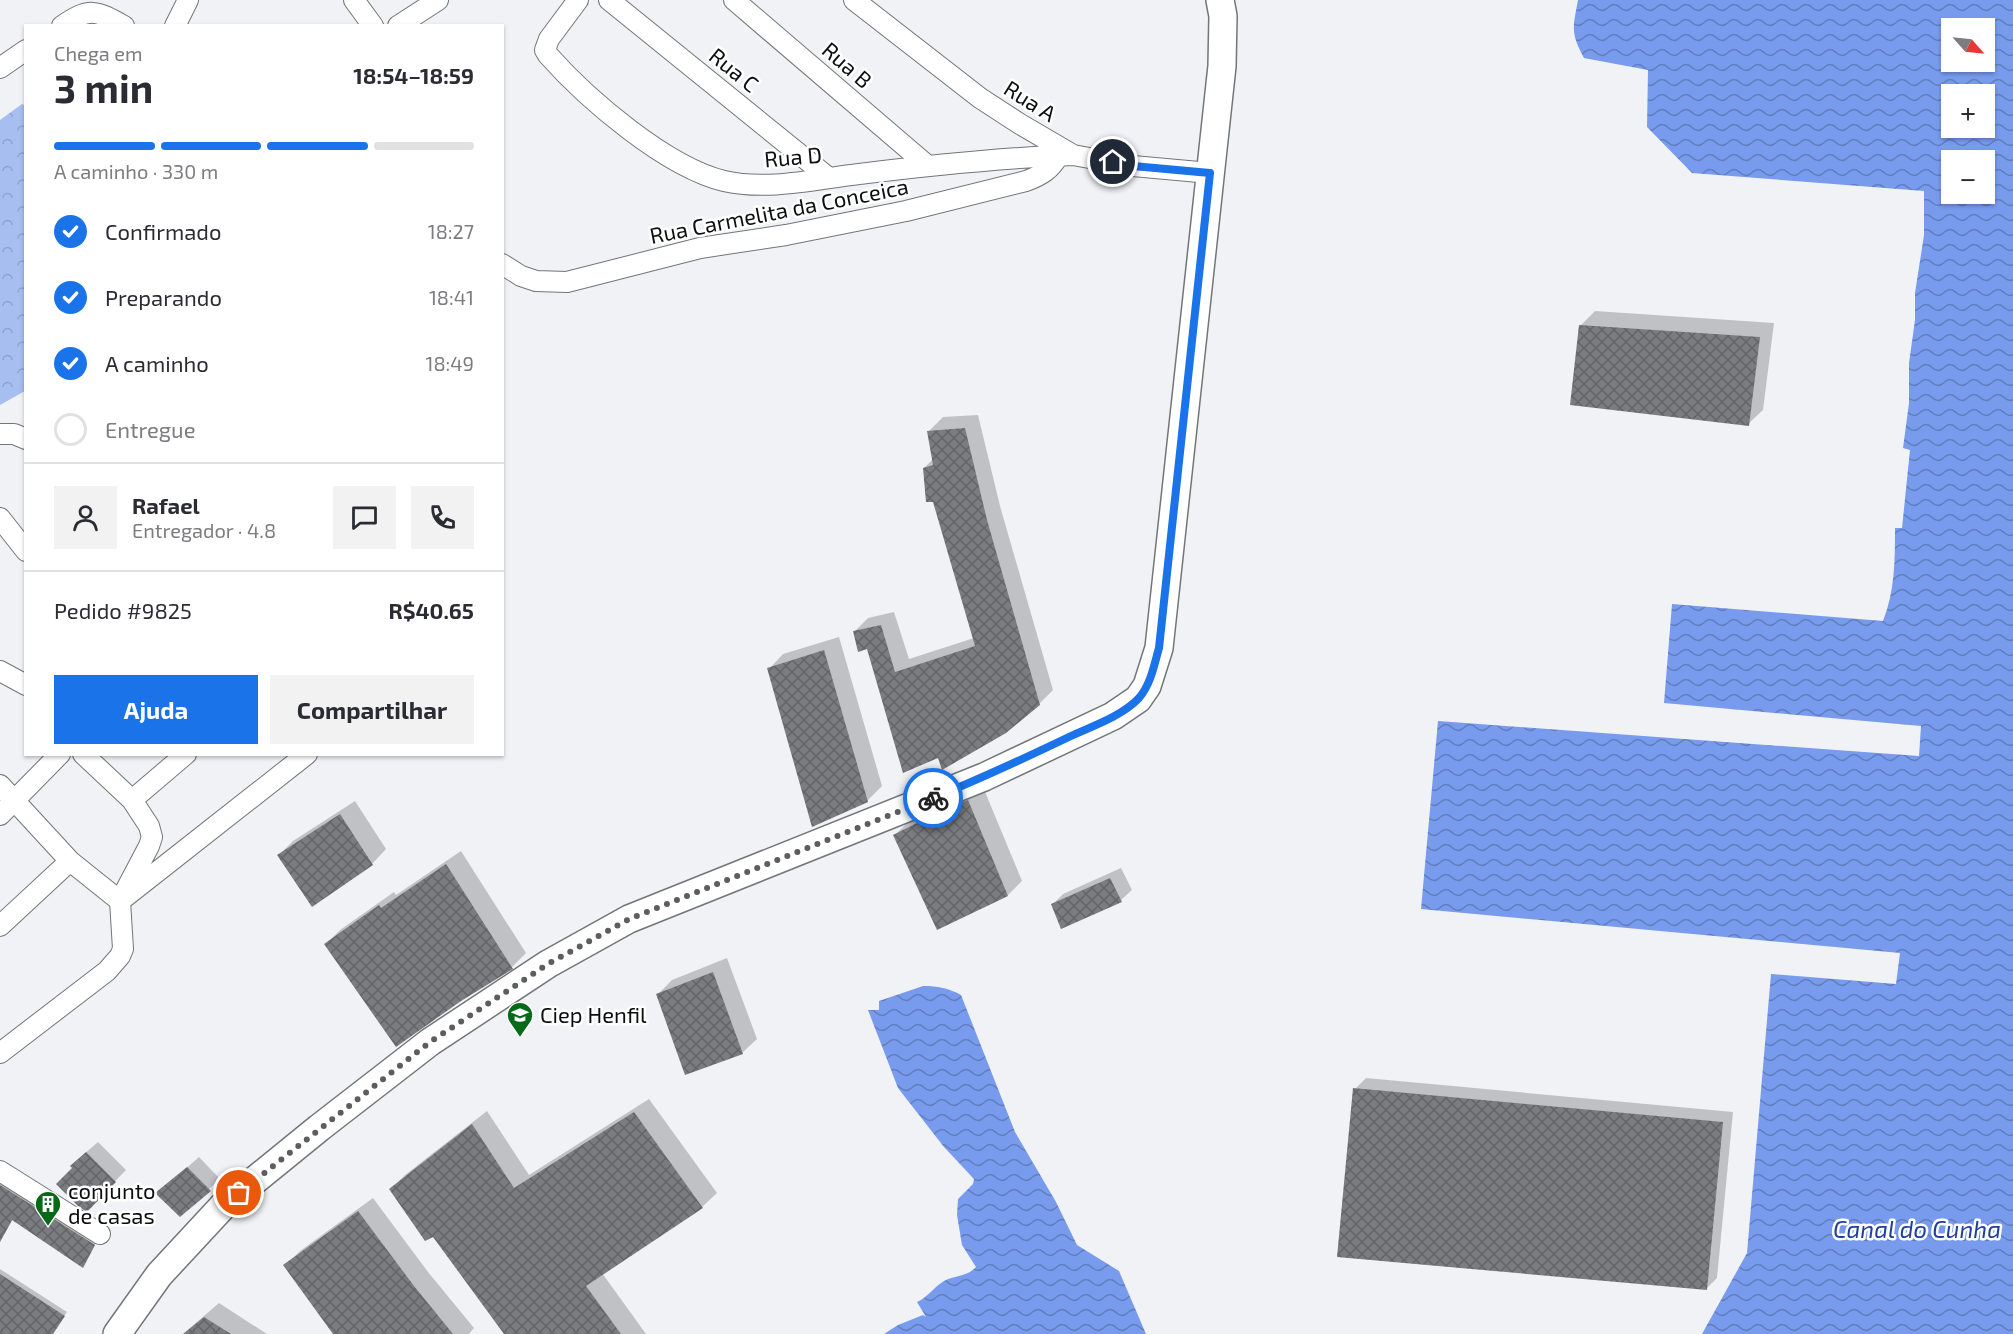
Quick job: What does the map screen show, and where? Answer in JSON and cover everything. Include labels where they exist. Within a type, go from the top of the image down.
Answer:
[{"type":"street","points":[[176,24],[188,0]]},
{"type":"street","points":[[354,0],[372,24]]},
{"type":"street","points":[[401,24],[438,0]]},
{"type":"street","name":"Rua D","points":[[578,0],[546,45],[545,50],[555,63],[581,89],[668,157],[721,180],[749,185],[1007,158],[1066,155]]},
{"type":"street","name":"Rua C","points":[[609,0],[829,178]]},
{"type":"street","name":"Rua B","points":[[734,0],[928,166]]},
{"type":"street","name":"Rua A","points":[[854,0],[980,98],[1066,155],[1133,166],[1210,173]]},
{"type":"street","points":[[117,1334],[159,1275],[223,1206],[430,1042],[548,964],[629,919],[984,777],[1113,716],[1138,699],[1148,686],[1159,648],[1222,66],[1223,16],[1220,0]]},
{"type":"street","points":[[65,24],[79,14],[94,12],[120,24]]},
{"type":"street","name":"Rua Carmelita da Conceica","points":[[504,265],[521,276],[536,281],[567,282],[700,248],[786,235],[906,212],[1043,175],[1066,155]]},
{"type":"street","points":[[0,434],[14,434],[24,439]]},
{"type":"street","points":[[0,518],[24,548]]},
{"type":"street","points":[[0,671],[24,684]]},
{"type":"street","points":[[0,815],[58,756]]},
{"type":"street","points":[[0,1053],[115,963],[120,956],[124,941],[120,901],[152,837],[149,826],[132,800],[85,756]]},
{"type":"street","points":[[132,800],[184,756]]},
{"type":"street","points":[[120,901],[304,756]]},
{"type":"street","points":[[0,785],[70,861],[120,901]]},
{"type":"street","points":[[0,926],[70,861]]},
{"type":"street","points":[[0,1171],[100,1234]]},
{"type":"green space","points":[[22,104],[24,105],[24,392],[0,405],[0,120]]},
{"type":"water","name":"Canal do Cunha","points":[[1578,0],[2013,0],[2013,1334],[1702,1334],[1747,1253],[1771,974],[1896,984],[1900,953],[1421,909],[1438,721],[1919,756],[1921,726],[1664,703],[1672,604],[1883,621],[1892,587],[1895,528],[1902,528],[1910,450],[1903,448],[1909,403],[1909,363],[1915,320],[1915,293],[1924,235],[1924,191],[1692,173],[1647,127],[1648,70],[1584,58],[1576,42],[1574,24]]},
{"type":"water","points":[[923,986],[943,988],[961,995],[1015,1132],[1056,1202],[1077,1245],[1119,1271],[1146,1334],[884,1334],[898,1325],[923,1315],[926,1317],[917,1302],[944,1281],[969,1273],[976,1267],[962,1245],[957,1215],[958,1199],[973,1184],[974,1179],[944,1147],[898,1088],[868,1010],[879,1010],[879,1001]]},
{"type":"building","points":[[1579,325],[1760,337],[1749,426],[1570,405]]},
{"type":"building","points":[[965,428],[987,520],[1040,705],[1006,733],[942,770],[938,758],[903,773],[867,649],[858,652],[853,631],[881,625],[895,672],[975,646],[933,502],[926,502],[923,468],[933,465],[927,431]]},
{"type":"building","points":[[824,650],[868,802],[812,827],[767,668]]},
{"type":"building","points":[[968,800],[1008,896],[937,930],[893,835]]},
{"type":"building","points":[[340,814],[373,865],[312,907],[277,855]]},
{"type":"building","points":[[446,864],[513,969],[461,1001],[396,1047],[324,944],[379,905],[381,908]]},
{"type":"building","points":[[1110,878],[1122,902],[1061,929],[1051,904]]},
{"type":"building","points":[[713,972],[743,1054],[685,1075],[656,994]]},
{"type":"building","points":[[1353,1088],[1723,1122],[1707,1290],[1337,1257]]},
{"type":"building","points":[[634,1112],[703,1208],[586,1286],[621,1334],[504,1334],[433,1237],[425,1241],[389,1189],[472,1124],[514,1188]]},
{"type":"building","points":[[86,1152],[116,1182],[87,1212],[56,1184],[72,1168],[70,1166]]},
{"type":"building","points":[[187,1167],[211,1191],[180,1217],[155,1193]]},
{"type":"building","name":"conjunto de casas","points":[[0,1185],[95,1245],[83,1268],[12,1220],[0,1242]]},
{"type":"building","points":[[358,1211],[453,1334],[333,1334],[283,1265]]},
{"type":"building","points":[[0,1274],[65,1316],[53,1334],[0,1334]]},
{"type":"building","points":[[204,1317],[231,1334],[183,1334]]},
{"type":"way so far","points":[[239,1193],[430,1042],[548,964],[629,919],[933,798]]},
{"type":"place","name":"Ciep Henfil","points":[[520,1038]]},
{"type":"place","name":"conjunto de casas","points":[[48,1227]]},
{"type":"route","points":[[933,798],[984,777],[1113,716],[1138,699],[1148,686],[1154,669],[1159,648],[1210,173],[1113,162]]}]
